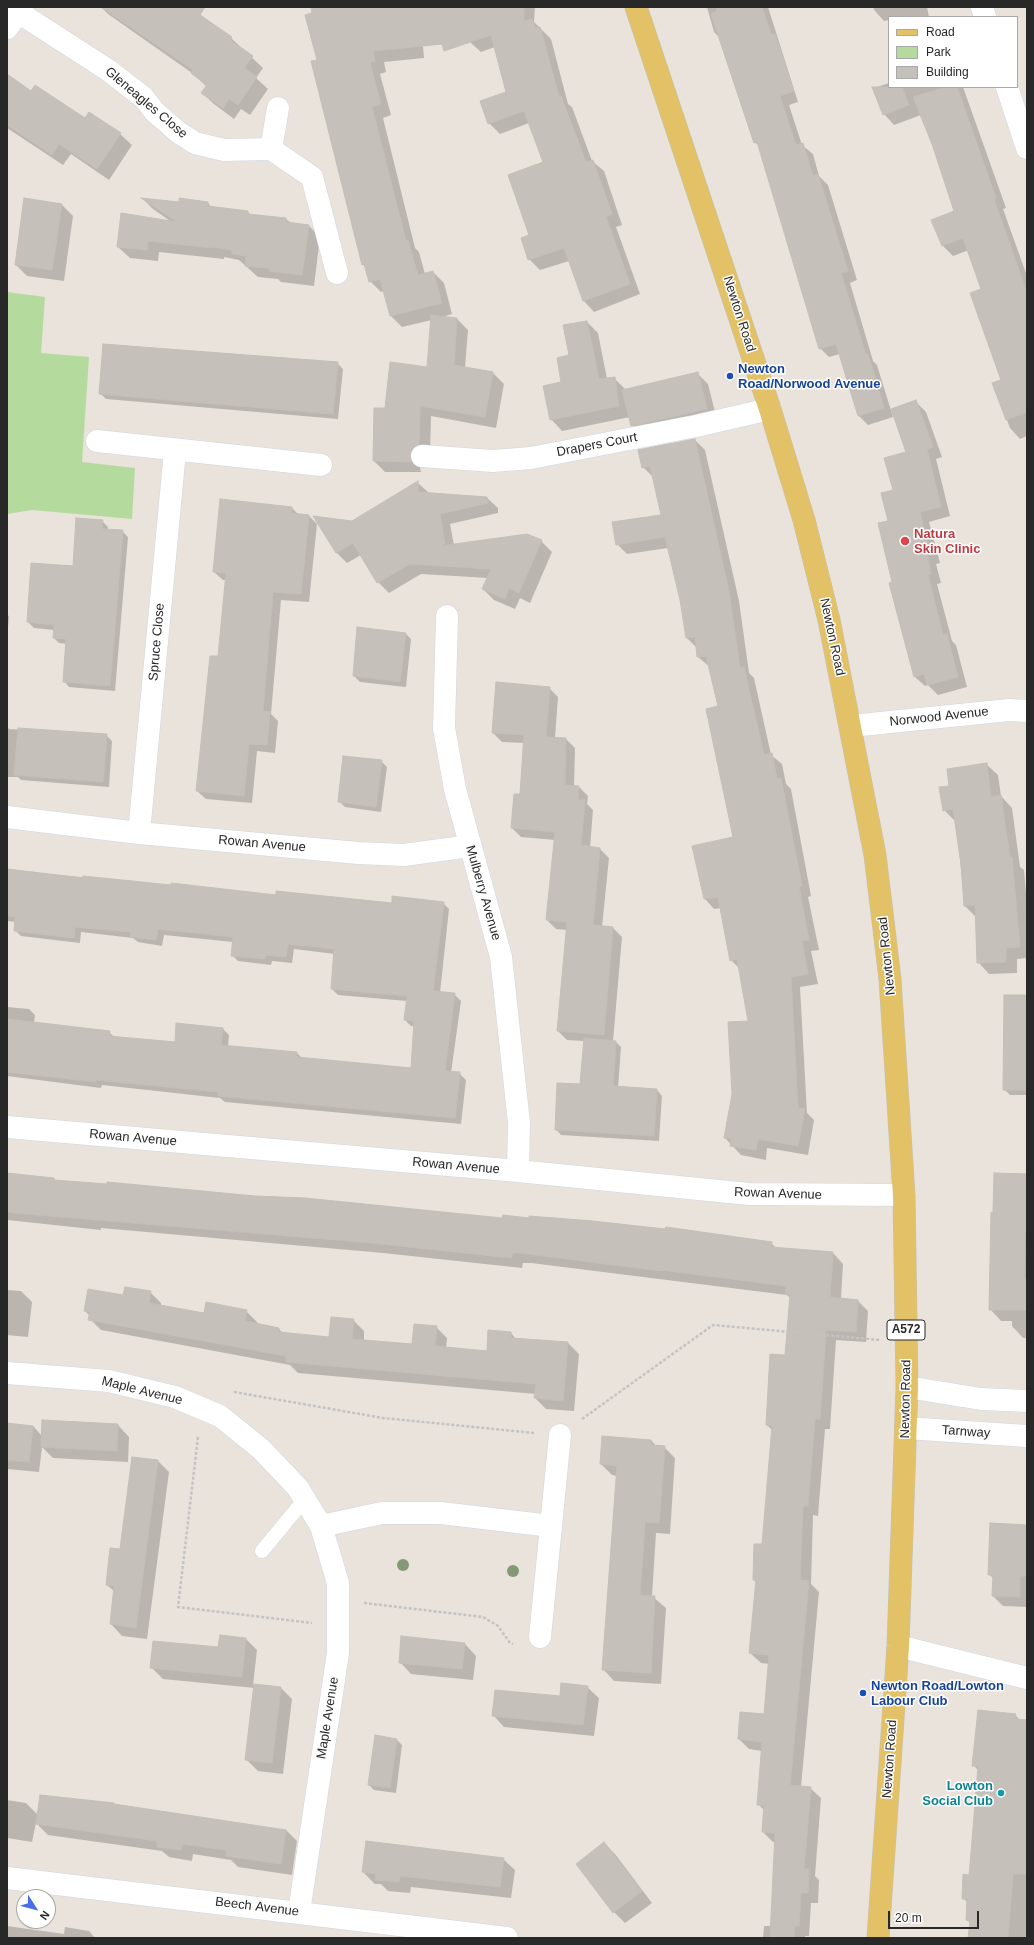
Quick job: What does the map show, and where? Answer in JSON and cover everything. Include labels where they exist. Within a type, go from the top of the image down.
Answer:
[{"type":"main road","name":"Newton Road","points":[[636,7],[770,409],[804,520],[830,620],[875,855],[890,979],[904,1195],[907,1387],[898,1646],[878,1938]]},
{"type":"street","name":"Gleneagles Close","points":[[16,16],[108,70],[143,97],[156,112],[178,132],[195,143],[224,150],[271,149]]},
{"type":"street","points":[[1007,88],[1025,138]]},
{"type":"street","points":[[278,108],[271,149],[312,177],[337,273]]},
{"type":"street","name":"Drapers Court","points":[[422,456],[493,461],[531,458],[696,426],[770,409]]},
{"type":"street","points":[[97,441],[175,451],[321,464]]},
{"type":"street","name":"Spruce Close","points":[[139,833],[175,451]]},
{"type":"street","name":"Mulberry Avenue","points":[[447,616],[444,728],[455,789],[501,957],[520,1122],[518,1171]]},
{"type":"street","name":"Norwood Avenue","points":[[851,726],[1009,710],[1027,711]]},
{"type":"street","name":"Rowan Avenue","points":[[7,817],[139,833],[358,853],[404,855],[470,846]]},
{"type":"street","name":"Rowan Avenue","points":[[7,1127],[518,1171],[749,1194],[904,1195]]},
{"type":"street","name":"Maple Avenue","points":[[7,1373],[109,1380],[175,1397],[220,1416],[261,1449],[298,1488],[321,1526],[338,1583],[338,1653],[299,1912]]},
{"type":"street","points":[[907,1387],[981,1399],[1027,1401]]},
{"type":"street","name":"Tarnway","points":[[906,1428],[1027,1436]]},
{"type":"street","points":[[540,1637],[560,1435]]},
{"type":"street","points":[[321,1526],[382,1513],[441,1513],[551,1526]]},
{"type":"street","points":[[898,1646],[1027,1678]]},
{"type":"street","name":"Beech Avenue","points":[[7,1878],[507,1938]]},
{"type":"lane","points":[[262,1551],[305,1499]]},
{"type":"path","points":[[232,1392],[383,1418],[560,1435],[713,1325],[906,1343]]},
{"type":"path","points":[[202,1408],[178,1607],[338,1626]]},
{"type":"path","points":[[338,1599],[483,1617],[498,1626],[510,1643],[522,1648],[533,1646],[540,1637]]},
{"type":"green space","points":[[7,292],[45,297],[41,353],[89,357],[82,462],[135,468],[132,519],[32,510],[7,514]]},
{"type":"building","points":[[101,7],[205,7],[200,15],[232,37],[230,40],[253,56],[244,68],[257,77],[238,105],[229,99],[223,108],[201,93],[207,85],[191,73],[193,70]]},
{"type":"building","points":[[311,7],[524,7],[524,21],[532,19],[535,28],[540,27],[559,96],[561,96],[586,162],[593,160],[612,214],[606,217],[630,284],[583,301],[564,248],[528,260],[521,238],[529,235],[508,175],[543,162],[524,111],[488,124],[480,101],[506,92],[491,35],[444,51],[442,44],[373,51],[375,61],[370,63],[381,104],[372,107],[406,241],[408,240],[418,275],[433,271],[442,303],[390,316],[380,279],[369,282],[364,264],[362,265],[311,61],[317,60],[305,15],[312,13]]},
{"type":"building","points":[[716,7],[762,7],[771,34],[775,34],[794,91],[780,96],[796,145],[803,143],[813,176],[818,174],[848,271],[841,273],[884,408],[858,416],[836,344],[819,349],[757,142],[754,143],[711,14],[717,11]]},
{"type":"building","points":[[7,74],[31,91],[35,85],[85,118],[89,112],[121,133],[97,169],[59,144],[52,155],[7,125]]},
{"type":"building","points":[[872,87],[902,88],[909,105],[883,115]]},
{"type":"building","points":[[943,88],[957,88],[996,198],[994,199],[1027,293],[1027,412],[1006,420],[992,383],[1001,380],[970,293],[981,289],[963,238],[942,246],[931,220],[954,211],[932,144],[913,97]]},
{"type":"building","points":[[24,198],[62,204],[52,270],[15,265]]},
{"type":"building","points":[[141,198],[179,202],[179,198],[208,202],[208,206],[248,211],[248,214],[286,218],[286,222],[309,225],[302,275],[269,271],[269,268],[245,266],[246,256],[232,254],[232,250],[213,247],[148,241],[147,250],[117,247],[121,213],[177,222]]},
{"type":"building","points":[[431,315],[457,318],[454,365],[493,372],[485,417],[420,406],[419,444],[411,449],[411,462],[373,461],[374,408],[385,408],[390,362],[427,367]]},
{"type":"building","points":[[587,321],[599,379],[615,377],[619,406],[550,420],[543,386],[561,382],[557,358],[569,355],[563,325]]},
{"type":"building","points":[[103,344],[338,362],[333,414],[99,394]]},
{"type":"building","points":[[698,372],[707,409],[631,426],[622,390]]},
{"type":"building","points":[[916,400],[933,447],[927,449],[941,507],[920,512],[930,554],[927,554],[931,574],[928,575],[943,635],[947,634],[958,677],[927,685],[924,674],[914,677],[889,583],[892,582],[878,523],[888,521],[881,493],[893,490],[884,458],[906,452],[891,409]]},
{"type":"building","points":[[695,439],[729,591],[740,668],[744,667],[764,755],[772,753],[777,779],[781,778],[802,886],[799,887],[809,940],[802,941],[808,974],[791,977],[798,1108],[805,1109],[798,1146],[758,1139],[756,1150],[730,1146],[732,1139],[724,1138],[732,1094],[728,1022],[748,1021],[737,959],[730,961],[718,897],[704,899],[692,846],[733,837],[706,709],[718,706],[706,656],[697,657],[695,637],[686,638],[680,600],[665,537],[616,545],[612,522],[661,515],[650,466],[642,468],[638,450]]},
{"type":"building","points":[[418,481],[418,492],[487,497],[488,503],[440,514],[445,543],[440,546],[527,534],[542,540],[519,593],[509,588],[505,599],[482,589],[491,569],[410,564],[377,583],[353,543],[336,553],[313,516],[352,521]]},
{"type":"building","points":[[220,499],[292,507],[291,513],[309,515],[301,594],[273,592],[263,711],[270,712],[267,745],[249,744],[244,796],[196,791],[210,656],[218,656],[226,573],[213,572]]},
{"type":"building","points":[[76,518],[103,520],[102,529],[123,530],[110,686],[63,682],[66,639],[53,638],[54,625],[27,622],[31,563],[73,566]]},
{"type":"building","points":[[357,627],[406,633],[400,682],[353,676]]},
{"type":"building","points":[[496,682],[550,687],[546,737],[566,738],[565,785],[579,786],[578,800],[585,800],[581,845],[600,848],[593,925],[613,927],[604,1035],[557,1031],[567,922],[546,920],[555,832],[511,828],[514,794],[520,794],[524,735],[492,733]]},
{"type":"building","points":[[18,728],[107,734],[103,782],[14,775]]},
{"type":"building","points":[[343,756],[382,760],[376,807],[338,802]]},
{"type":"building","points":[[987,763],[991,797],[1001,795],[1010,858],[1012,857],[1020,947],[1006,948],[1006,962],[977,963],[975,905],[964,906],[961,864],[953,809],[943,811],[939,787],[949,786],[947,769]]},
{"type":"building","points":[[7,869],[83,878],[83,876],[171,885],[171,883],[276,895],[276,891],[392,903],[392,896],[444,902],[433,991],[455,993],[445,1071],[460,1072],[455,1118],[218,1096],[218,1092],[96,1080],[96,1082],[7,1072],[7,1019],[110,1031],[109,1036],[175,1042],[176,1023],[223,1028],[221,1045],[297,1052],[297,1057],[411,1068],[414,1021],[404,1020],[407,996],[331,989],[334,949],[288,944],[286,957],[266,955],[265,959],[231,956],[233,937],[158,929],[156,940],[130,937],[131,932],[75,927],[74,938],[14,931],[15,917],[7,916]]},
{"type":"building","points":[[1004,995],[1027,995],[1027,1090],[1003,1090]]},
{"type":"building","points":[[584,1038],[616,1041],[613,1086],[657,1089],[654,1136],[555,1130],[557,1083],[580,1084]]},
{"type":"building","points":[[7,1173],[54,1178],[54,1180],[107,1184],[107,1182],[255,1196],[305,1198],[502,1218],[503,1215],[529,1218],[529,1216],[665,1229],[666,1227],[772,1242],[771,1247],[833,1252],[830,1297],[858,1300],[856,1332],[826,1330],[820,1419],[815,1419],[808,1506],[803,1506],[800,1580],[809,1581],[790,1785],[811,1787],[804,1869],[809,1869],[808,1893],[801,1893],[799,1926],[795,1926],[794,1938],[770,1938],[775,1833],[762,1832],[764,1805],[757,1805],[762,1742],[738,1739],[740,1712],[764,1714],[769,1655],[749,1653],[756,1580],[753,1580],[754,1544],[762,1544],[772,1426],[766,1425],[770,1354],[785,1355],[790,1295],[785,1294],[786,1286],[520,1253],[512,1253],[512,1258],[372,1243],[14,1213],[7,1211]]},
{"type":"building","points":[[994,1173],[1027,1174],[1027,1232],[1025,1232],[1024,1279],[1027,1279],[1027,1310],[989,1310],[991,1212],[993,1213]]},
{"type":"building","points":[[125,1287],[151,1291],[149,1303],[204,1313],[206,1302],[247,1310],[245,1321],[279,1328],[279,1332],[329,1337],[331,1317],[354,1319],[352,1339],[412,1344],[414,1324],[437,1326],[435,1346],[487,1351],[488,1330],[511,1332],[511,1338],[568,1342],[563,1401],[534,1398],[536,1384],[286,1362],[286,1356],[88,1320],[90,1312],[84,1311],[88,1289],[123,1295]]},
{"type":"building","points":[[42,1420],[118,1424],[117,1451],[41,1447]]},
{"type":"building","points":[[7,1423],[33,1426],[29,1462],[7,1460]]},
{"type":"building","points":[[602,1436],[651,1440],[651,1445],[665,1446],[659,1523],[645,1522],[640,1595],[655,1596],[651,1673],[602,1670],[617,1466],[600,1464]]},
{"type":"building","points":[[132,1457],[158,1460],[136,1628],[110,1624],[114,1586],[106,1585],[110,1548],[120,1549]]},
{"type":"building","points":[[990,1523],[1027,1525],[1027,1576],[1020,1576],[1020,1597],[992,1596],[993,1575],[988,1575]]},
{"type":"building","points":[[220,1635],[246,1638],[242,1677],[150,1668],[153,1641],[218,1647]]},
{"type":"building","points":[[401,1636],[465,1643],[462,1669],[399,1663]]},
{"type":"building","points":[[561,1683],[588,1686],[583,1725],[492,1716],[495,1690],[560,1696]]},
{"type":"building","points":[[254,1684],[281,1687],[272,1763],[245,1760]]},
{"type":"building","points":[[978,1710],[1016,1714],[1015,1719],[1027,1720],[1027,1874],[1013,1874],[1008,1938],[968,1938],[970,1921],[966,1920],[967,1899],[962,1899],[963,1874],[969,1875],[971,1853],[978,1766],[972,1766]]},
{"type":"building","points":[[375,1735],[397,1739],[390,1788],[368,1785]]},
{"type":"building","points":[[40,1795],[114,1803],[286,1830],[281,1864],[226,1856],[226,1850],[182,1844],[181,1850],[157,1847],[157,1841],[36,1824]]},
{"type":"building","points":[[366,1841],[504,1858],[500,1887],[400,1876],[399,1882],[375,1880],[376,1874],[362,1872]]},
{"type":"building","points":[[604,1842],[642,1891],[613,1913],[576,1864]]},
{"type":"place","name":"Newton Road/Norwood Avenue","points":[[730,376]]},
{"type":"place","name":"Natura Skin Clinic","points":[[905,541]]},
{"type":"place","name":"Newton Road/Lowton Labour Club","points":[[863,1693]]},
{"type":"place","name":"Lowton Social Club","points":[[1001,1793]]}]
